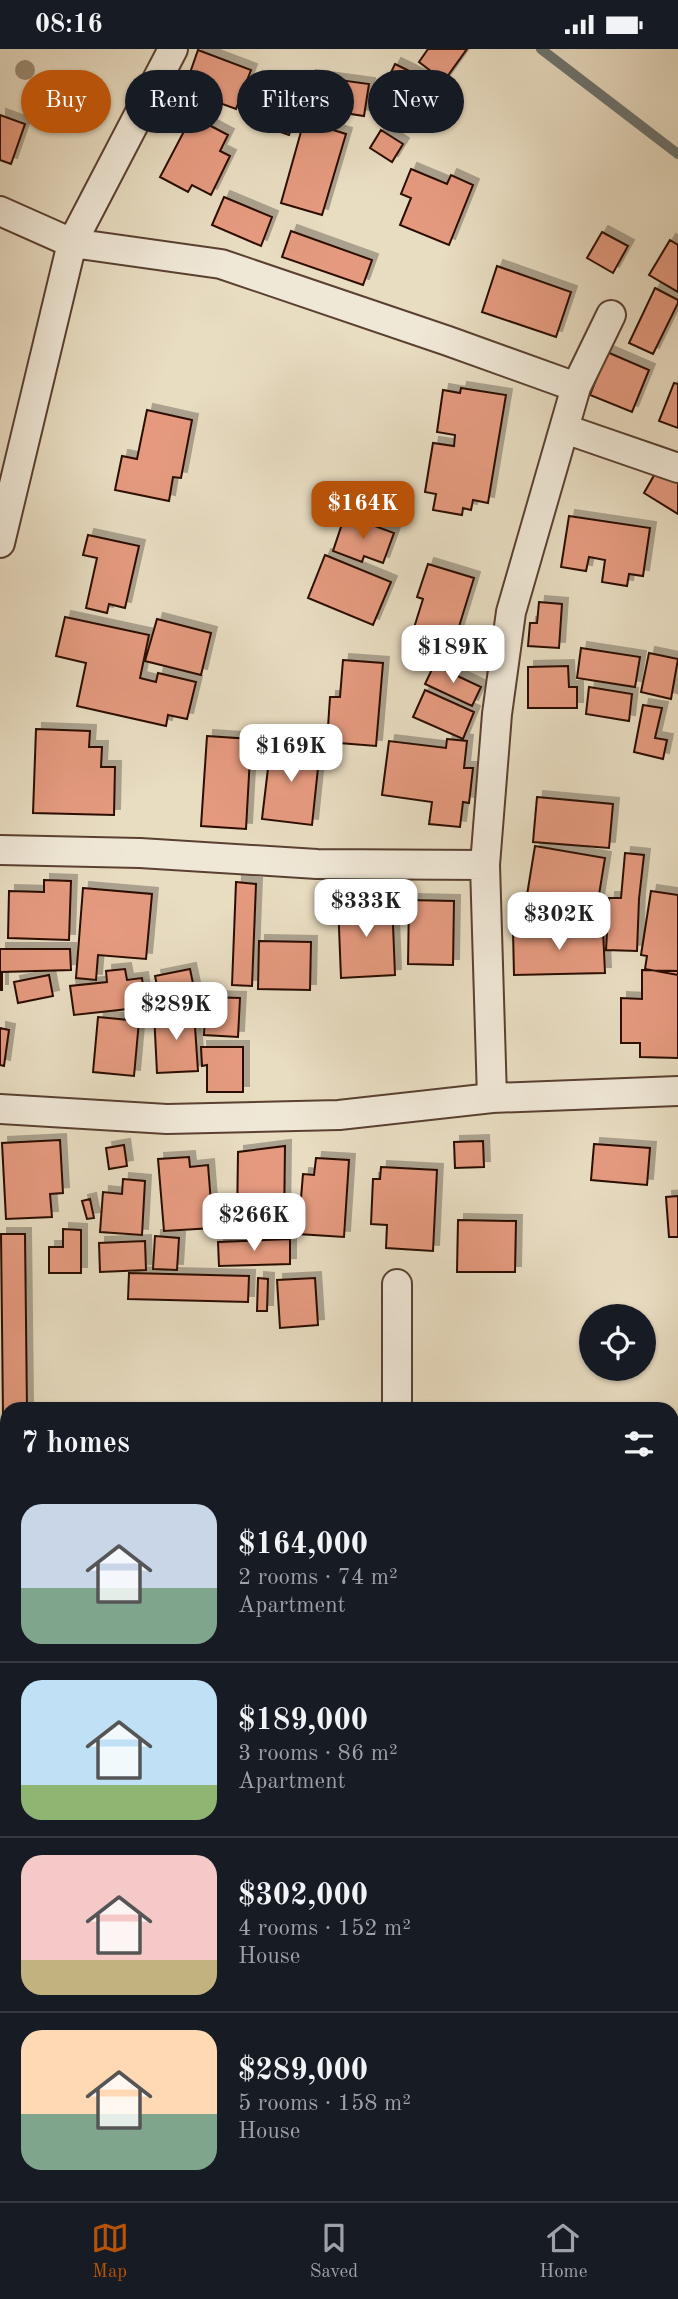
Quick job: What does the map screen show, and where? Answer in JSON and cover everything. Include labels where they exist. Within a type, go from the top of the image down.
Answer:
[{"type":"street","points":[[0,543],[8,472],[72,243],[173,49]]},
{"type":"street","points":[[0,211],[72,243],[221,264],[576,387]]},
{"type":"street","points":[[492,1098],[485,865],[497,713],[511,612],[576,387],[611,315]]},
{"type":"street","points":[[565,429],[678,468]]},
{"type":"street","points":[[0,850],[140,853],[317,864],[485,865]]},
{"type":"street","points":[[0,1109],[167,1119],[339,1115],[492,1098],[678,1091]]},
{"type":"street","points":[[397,1284],[397,1402]]},
{"type":"building","points":[[428,49],[467,49],[452,70],[430,70],[419,62]]},
{"type":"building","points":[[198,50],[251,70],[237,70],[236,109],[223,104],[223,70],[191,70]]},
{"type":"building","points":[[395,64],[407,70],[392,70]]},
{"type":"building","points":[[354,82],[368,84],[364,116],[354,114]]},
{"type":"building","points":[[0,115],[21,123],[22,133],[11,164],[0,160]]},
{"type":"building","points":[[223,132],[228,135],[220,151],[230,156],[211,195],[192,185],[188,192],[160,177],[183,133]]},
{"type":"building","points":[[301,133],[346,134],[322,215],[281,203]]},
{"type":"building","points":[[379,133],[386,133],[403,144],[392,162],[370,148]]},
{"type":"building","points":[[411,169],[447,184],[451,175],[473,185],[449,245],[400,225],[411,198],[401,194]]},
{"type":"building","points":[[224,197],[272,217],[261,246],[212,225]]},
{"type":"building","points":[[291,231],[372,260],[363,285],[282,257]]},
{"type":"building","points":[[602,232],[628,246],[613,273],[587,258]]},
{"type":"building","points":[[670,240],[678,245],[678,292],[649,275]]},
{"type":"building","points":[[497,266],[571,292],[556,337],[482,312]]},
{"type":"building","points":[[655,288],[678,300],[678,303],[653,354],[629,343]]},
{"type":"building","points":[[607,352],[649,370],[632,412],[590,395]]},
{"type":"building","points":[[674,383],[678,384],[678,428],[659,421]]},
{"type":"building","points":[[461,388],[506,395],[488,503],[473,500],[471,510],[463,508],[462,515],[433,510],[436,494],[425,492],[433,443],[454,446],[455,435],[437,432],[443,390],[460,393]]},
{"type":"building","points":[[147,410],[192,420],[181,478],[173,477],[169,501],[115,490],[122,456],[137,459]]},
{"type":"building","points":[[660,465],[678,476],[678,514],[644,493]]},
{"type":"building","points":[[345,515],[394,533],[383,563],[364,556],[362,562],[333,551]]},
{"type":"building","points":[[569,516],[650,528],[643,576],[629,574],[627,586],[602,582],[605,560],[589,557],[586,571],[561,567]]},
{"type":"building","points":[[88,535],[139,546],[125,608],[109,604],[107,613],[86,608],[97,558],[83,555]]},
{"type":"building","points":[[325,555],[391,582],[373,625],[308,598]]},
{"type":"building","points":[[428,564],[474,578],[453,646],[438,642],[434,655],[408,647],[423,599],[417,597]]},
{"type":"building","points":[[539,602],[562,604],[559,648],[528,646],[530,623],[537,623]]},
{"type":"building","points":[[65,617],[149,635],[140,678],[156,682],[158,673],[196,682],[187,719],[168,715],[166,726],[77,706],[86,663],[56,656]]},
{"type":"building","points":[[157,619],[211,633],[201,675],[145,661]]},
{"type":"building","points":[[581,648],[640,657],[635,687],[577,678]]},
{"type":"building","points":[[649,653],[678,659],[671,699],[641,692]]},
{"type":"building","points":[[343,660],[383,663],[376,746],[327,742],[330,697],[340,697]]},
{"type":"building","points":[[434,665],[481,687],[472,706],[425,684]]},
{"type":"building","points":[[568,666],[569,687],[577,687],[577,708],[528,708],[528,667]]},
{"type":"building","points":[[589,687],[632,694],[629,721],[586,714]]},
{"type":"building","points":[[425,690],[474,712],[463,739],[413,717]]},
{"type":"building","points":[[643,705],[662,708],[655,738],[667,740],[663,759],[634,752]]},
{"type":"building","points":[[36,729],[90,731],[89,747],[102,747],[101,767],[115,767],[114,815],[33,813]]},
{"type":"building","points":[[207,736],[251,739],[246,829],[201,826]]},
{"type":"building","points":[[447,739],[467,741],[464,768],[473,768],[469,803],[463,802],[460,827],[429,824],[432,802],[382,795],[389,741],[446,748]]},
{"type":"building","points":[[271,743],[320,749],[312,825],[262,819]]},
{"type":"building","points":[[537,797],[613,804],[609,848],[533,842]]},
{"type":"building","points":[[535,846],[605,858],[596,913],[526,901]]},
{"type":"building","points":[[625,853],[644,855],[637,951],[606,950],[609,898],[621,898]]},
{"type":"building","points":[[44,880],[71,881],[69,940],[8,938],[9,891],[44,892]]},
{"type":"building","points":[[236,882],[256,884],[252,986],[232,985]]},
{"type":"building","points":[[83,888],[152,894],[146,959],[98,955],[96,980],[76,978]]},
{"type":"building","points":[[651,891],[678,895],[678,975],[645,969],[647,956],[641,955]]},
{"type":"building","points":[[392,900],[395,975],[341,978],[338,903]]},
{"type":"building","points":[[409,900],[454,901],[453,965],[408,964]]},
{"type":"building","points":[[603,930],[605,973],[514,975],[513,931]]},
{"type":"building","points":[[259,941],[311,942],[310,990],[258,989]]},
{"type":"building","points":[[0,949],[70,949],[71,970],[2,972],[0,990]]},
{"type":"building","points":[[125,969],[127,980],[142,978],[146,1007],[74,1015],[70,986],[107,982],[106,971]]},
{"type":"building","points":[[190,969],[195,993],[160,1000],[155,976]]},
{"type":"building","points":[[642,970],[678,971],[678,1058],[640,1057],[640,1043],[621,1043],[621,998],[642,999]]},
{"type":"building","points":[[49,975],[53,996],[18,1003],[14,982]]},
{"type":"building","points":[[206,997],[240,998],[238,1037],[204,1035]]},
{"type":"building","points":[[194,1012],[198,1071],[157,1073],[154,1013]]},
{"type":"building","points":[[98,1017],[139,1021],[134,1076],[93,1072]]},
{"type":"building","points":[[0,1028],[9,1030],[4,1066],[0,1065]]},
{"type":"building","points":[[201,1047],[243,1047],[243,1092],[207,1092],[207,1065],[202,1066]]},
{"type":"building","points":[[60,1140],[63,1193],[50,1194],[52,1217],[6,1219],[2,1143]]},
{"type":"building","points":[[483,1141],[484,1167],[455,1168],[454,1142]]},
{"type":"building","points":[[594,1144],[650,1148],[647,1185],[591,1180]]},
{"type":"building","points":[[124,1145],[127,1166],[109,1169],[106,1148]]},
{"type":"building","points":[[285,1146],[284,1226],[237,1225],[238,1152]]},
{"type":"building","points":[[189,1157],[190,1167],[208,1165],[213,1228],[164,1231],[158,1159]]},
{"type":"building","points":[[316,1158],[349,1160],[344,1237],[298,1234],[303,1174],[314,1175]]},
{"type":"building","points":[[381,1167],[437,1170],[433,1251],[386,1248],[387,1225],[371,1224],[373,1179],[380,1179]]},
{"type":"building","points":[[123,1179],[145,1181],[142,1235],[100,1232],[103,1192],[122,1194]]},
{"type":"building","points":[[678,1196],[678,1237],[669,1237],[666,1197]]},
{"type":"building","points":[[90,1199],[94,1218],[87,1219],[82,1201]]},
{"type":"building","points":[[458,1220],[516,1221],[515,1272],[457,1272]]},
{"type":"building","points":[[63,1229],[81,1230],[81,1273],[49,1273],[49,1247],[63,1247]]},
{"type":"building","points":[[1,1234],[25,1234],[27,1402],[3,1402]]},
{"type":"building","points":[[155,1236],[179,1238],[177,1270],[153,1269]]},
{"type":"building","points":[[290,1239],[290,1264],[219,1266],[218,1242]]},
{"type":"building","points":[[145,1241],[146,1270],[100,1272],[99,1243]]},
{"type":"building","points":[[129,1273],[249,1276],[248,1302],[128,1299]]},
{"type":"building","points":[[258,1278],[268,1279],[267,1311],[257,1311]]},
{"type":"building","points":[[315,1278],[318,1325],[280,1328],[277,1280]]},
{"type":"waterway","points":[[541,49],[678,154]]}]
